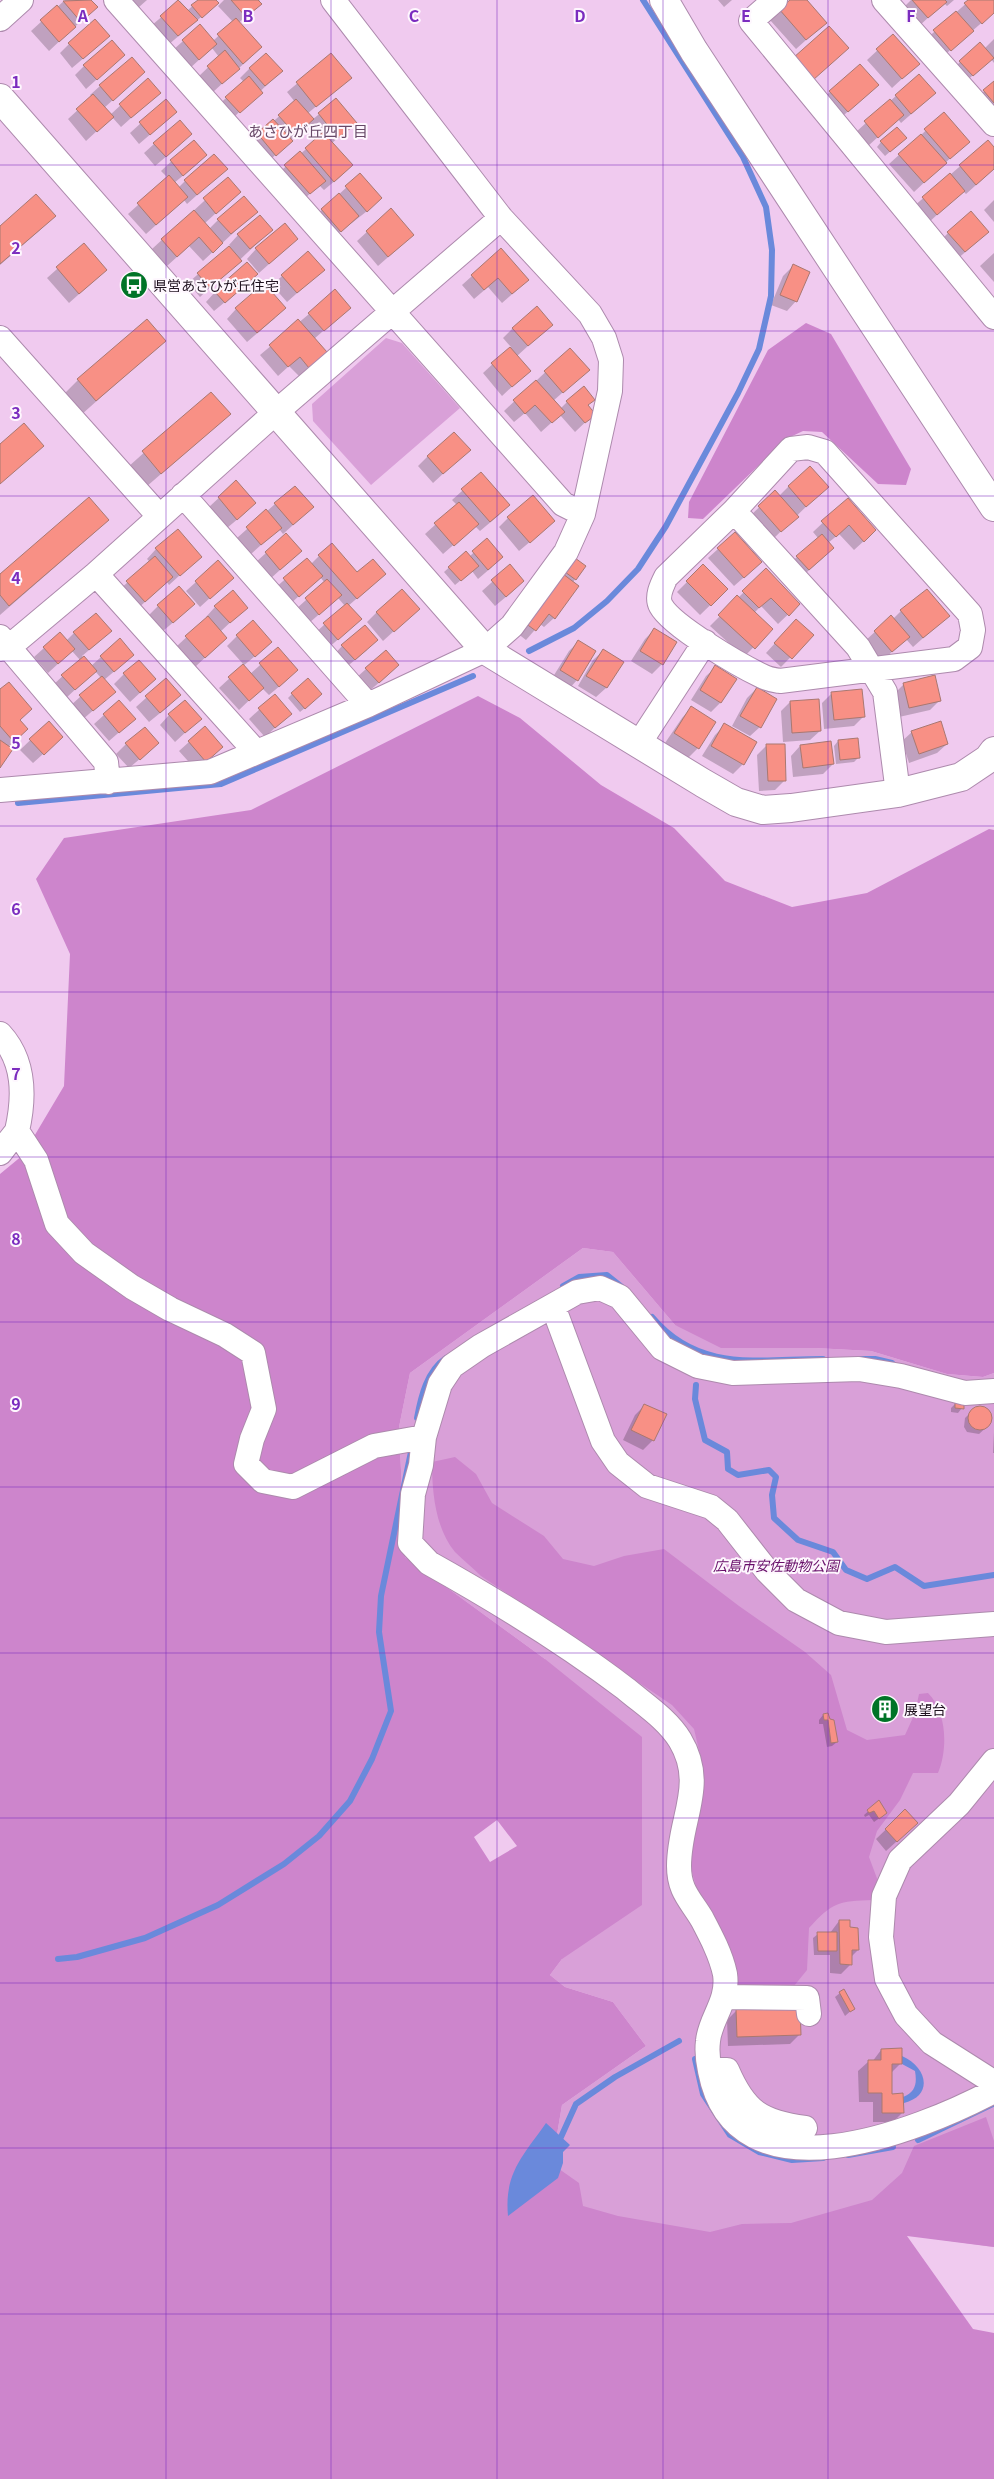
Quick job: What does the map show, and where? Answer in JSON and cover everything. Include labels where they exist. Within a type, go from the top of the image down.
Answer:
[{"type":"street","points":[[0,19],[21,0]]},
{"type":"street","points":[[116,0],[562,504],[583,514]]},
{"type":"street","points":[[0,790],[210,772],[368,705],[484,650],[512,626],[566,552],[583,514],[610,391],[611,360],[604,338],[590,314],[501,218],[333,0]]},
{"type":"street","points":[[664,0],[694,51],[994,507]]},
{"type":"street","points":[[775,0],[751,22],[994,317]]},
{"type":"street","points":[[884,0],[994,124]]},
{"type":"street","points":[[0,98],[484,650],[638,745],[736,802],[763,810],[791,808],[898,793],[961,777],[988,759],[994,751]]},
{"type":"street","points":[[108,782],[106,762],[3,645],[96,574],[276,413],[501,218]]},
{"type":"street","points":[[0,338],[159,516]]},
{"type":"street","points":[[808,447],[825,452],[970,614],[973,630],[970,647],[954,659],[780,681],[763,677],[705,642],[670,617],[660,604],[660,591],[666,577],[734,511],[790,449],[808,447]]},
{"type":"street","points":[[183,495],[368,705]]},
{"type":"street","points":[[734,511],[858,647],[885,692],[898,793]]},
{"type":"street","points":[[96,574],[256,752]]},
{"type":"street","points":[[638,745],[705,642]]},
{"type":"street","points":[[0,1034],[9,1043],[21,1070],[23,1106],[17,1130],[0,1153]]},
{"type":"street","points":[[17,1130],[36,1160],[57,1224],[84,1253],[170,1309],[226,1335],[253,1353],[264,1409],[252,1439],[246,1464],[263,1481],[293,1487],[335,1468],[374,1446],[424,1437]]},
{"type":"street","points":[[805,2128],[761,2129],[736,2123],[717,2095],[710,2070],[708,2040],[724,1997],[725,1975],[716,1948],[700,1917],[684,1896],[679,1867],[683,1827],[692,1793],[692,1765],[680,1739],[662,1718],[580,1654],[429,1563],[410,1543],[413,1494],[421,1465],[424,1437],[440,1384],[452,1366],[481,1346],[577,1292],[600,1288],[620,1297],[662,1348],[698,1366],[733,1373],[859,1369],[901,1376],[965,1393],[994,1391]]},
{"type":"street","points":[[554,1306],[603,1441],[618,1463],[647,1486],[710,1507],[716,1511],[727,1520],[767,1571],[796,1600],[839,1623],[886,1632],[994,1624]]},
{"type":"street","points":[[994,1761],[959,1804],[900,1860],[884,1896],[881,1937],[887,1979],[906,2015],[932,2043],[987,2078],[994,2087]]},
{"type":"street","points":[[724,1997],[807,1998],[809,2014]]},
{"type":"street","points":[[761,2129],[783,2146],[824,2147],[862,2142],[901,2131],[959,2109],[994,2091]]},
{"type":"green space","points":[[386,338],[402,343],[460,408],[371,485],[313,421],[312,404]]},
{"type":"green space","name":"広島市安佐動物公園","points":[[583,1248],[613,1252],[675,1325],[815,1348],[871,1351],[947,1374],[983,1377],[994,1373],[994,2247],[907,2235],[657,2353],[552,2164],[562,2105],[646,2046],[613,2002],[565,1987],[550,1975],[562,1959],[545,1659],[405,1557],[399,1427],[410,1373]]},
{"type":"shaded area","points":[[806,323],[831,334],[911,469],[906,485],[878,484],[822,432],[803,431],[786,439],[703,519],[688,518],[689,502],[768,350]]},
{"type":"shaded area","points":[[478,696],[520,718],[601,785],[674,828],[725,881],[792,907],[867,893],[989,829],[994,830],[994,1373],[983,1377],[947,1374],[871,1351],[815,1348],[721,1348],[675,1325],[613,1252],[583,1248],[410,1373],[399,1427],[405,1557],[545,1659],[642,1737],[642,1905],[562,1959],[550,1975],[565,1987],[613,2002],[646,2046],[562,2105],[552,2164],[579,2183],[583,2206],[618,2216],[710,2232],[742,2224],[791,2223],[872,2200],[902,2173],[914,2146],[986,2117],[994,2141],[994,2247],[907,2236],[973,2329],[994,2333],[994,2479],[0,2479],[0,1174],[23,1155],[64,1086],[70,954],[36,879],[64,838],[251,810]],"holes":[[[497,1820],[517,1846],[490,1862],[474,1837]]]},
{"type":"shaded area","points":[[455,1457],[476,1474],[492,1503],[544,1536],[563,1559],[594,1566],[624,1556],[664,1549],[739,1606],[805,1652],[831,1675],[847,1730],[867,1740],[905,1735],[915,1713],[919,1694],[928,1693],[934,1701],[939,1710],[944,1731],[943,1753],[938,1773],[913,1773],[900,1800],[877,1831],[869,1857],[878,1881],[873,1900],[844,1902],[837,1905],[824,1913],[809,1928],[807,1970],[794,1986],[737,1988],[700,1902],[691,1868],[692,1830],[702,1799],[702,1763],[694,1729],[672,1705],[481,1576],[455,1552],[448,1542],[439,1521],[434,1497],[432,1462]]},
{"type":"water","points":[[902,2056],[917,2067],[924,2081],[920,2094],[904,2103],[903,2097],[911,2093],[915,2087],[916,2079],[915,2071],[902,2064]]},
{"type":"water","points":[[546,2123],[570,2145],[563,2152],[563,2163],[558,2178],[508,2216],[509,2188],[512,2176],[523,2156]]},
{"type":"building","points":[[91,0],[98,7],[81,22],[63,1]]},
{"type":"building","points":[[178,0],[198,20],[178,36],[160,16]]},
{"type":"building","points":[[198,0],[216,0],[219,3],[202,18],[191,5]]},
{"type":"building","points":[[231,0],[258,0],[262,4],[246,17]]},
{"type":"building","points":[[790,0],[807,0],[827,23],[806,40],[779,9]]},
{"type":"building","points":[[912,0],[945,0],[947,2],[928,18]]},
{"type":"building","points":[[968,0],[994,0],[994,13],[982,24],[964,3]]},
{"type":"building","points":[[57,5],[76,27],[59,42],[40,20]]},
{"type":"building","points":[[956,11],[974,31],[951,51],[933,30]]},
{"type":"building","points":[[236,18],[262,47],[243,64],[217,34]]},
{"type":"building","points":[[95,19],[110,36],[83,59],[68,43]]},
{"type":"building","points":[[200,24],[217,44],[199,60],[182,40]]},
{"type":"building","points":[[829,26],[849,48],[813,80],[793,58]]},
{"type":"building","points":[[893,34],[920,64],[902,79],[876,49]]},
{"type":"building","points":[[112,40],[125,55],[97,80],[83,65]]},
{"type":"building","points":[[980,42],[994,58],[973,76],[959,61]]},
{"type":"building","points":[[225,50],[240,69],[222,84],[207,66]]},
{"type":"building","points":[[266,53],[283,71],[265,86],[249,68]]},
{"type":"building","points":[[331,53],[352,78],[316,107],[296,82]]},
{"type":"building","points":[[132,57],[145,72],[113,101],[99,85]]},
{"type":"building","points":[[860,64],[879,85],[848,112],[829,91]]},
{"type":"building","points":[[919,74],[936,93],[911,114],[895,95]]},
{"type":"building","points":[[249,76],[263,93],[240,113],[225,97]]},
{"type":"building","points":[[148,78],[161,93],[131,118],[119,104]]},
{"type":"building","points":[[994,81],[994,103],[983,90]]},
{"type":"building","points":[[93,94],[114,117],[97,132],[76,109]]},
{"type":"building","points":[[336,98],[357,123],[338,138],[318,113]]},
{"type":"building","points":[[166,99],[177,112],[150,135],[139,122]]},
{"type":"building","points":[[296,99],[314,119],[296,135],[278,115]]},
{"type":"building","points":[[890,99],[904,115],[878,138],[864,121]]},
{"type":"building","points":[[944,112],[970,142],[950,159],[924,129]]},
{"type":"building","points":[[273,119],[293,141],[276,156],[257,133]]},
{"type":"building","points":[[180,120],[192,134],[166,157],[153,143]]},
{"type":"building","points":[[897,127],[907,138],[890,152],[880,141]]},
{"type":"building","points":[[323,132],[353,165],[334,182],[305,148]]},
{"type":"building","points":[[921,134],[947,163],[924,183],[898,154]]},
{"type":"building","points":[[194,140],[207,155],[183,176],[170,160]]},
{"type":"building","points":[[988,140],[994,147],[994,169],[976,185],[959,165]]},
{"type":"building","points":[[300,151],[326,181],[310,194],[284,165]]},
{"type":"building","points":[[214,154],[228,169],[197,195],[184,180]]},
{"type":"building","points":[[360,173],[382,198],[367,212],[345,186]]},
{"type":"building","points":[[950,173],[965,191],[937,215],[922,197]]},
{"type":"building","points":[[169,175],[188,197],[156,225],[137,203]]},
{"type":"building","points":[[228,177],[241,192],[216,214],[203,198]]},
{"type":"building","points":[[339,193],[359,216],[341,232],[321,209]]},
{"type":"building","points":[[36,194],[56,216],[0,264],[0,226]]},
{"type":"building","points":[[244,196],[258,212],[231,234],[217,219]]},
{"type":"building","points":[[391,208],[414,235],[388,257],[366,231]]},
{"type":"building","points":[[194,210],[223,243],[213,253],[199,237],[177,257],[161,239]]},
{"type":"building","points":[[971,211],[989,232],[965,252],[947,232]]},
{"type":"building","points":[[260,215],[273,230],[250,249],[237,234]]},
{"type":"building","points":[[285,223],[298,239],[269,264],[255,248]]},
{"type":"building","points":[[84,243],[107,270],[79,294],[56,267]]},
{"type":"building","points":[[229,246],[242,261],[210,288],[197,273]]},
{"type":"building","points":[[501,248],[529,280],[512,294],[498,278],[484,290],[471,275]]},
{"type":"building","points":[[308,251],[325,270],[297,293],[281,275]]},
{"type":"building","points":[[247,262],[258,274],[225,303],[214,291]]},
{"type":"building","points":[[793,264],[810,272],[797,302],[780,295]]},
{"type":"building","points":[[264,283],[286,308],[257,333],[235,308]]},
{"type":"building","points":[[335,289],[351,308],[324,331],[308,313]]},
{"type":"building","points":[[537,306],[553,325],[528,346],[512,328]]},
{"type":"building","points":[[147,319],[166,341],[96,401],[77,379]]},
{"type":"building","points":[[298,319],[327,352],[309,368],[300,357],[288,367],[269,345]]},
{"type":"building","points":[[510,347],[531,371],[512,387],[491,363]]},
{"type":"building","points":[[570,348],[590,370],[563,393],[544,371]]},
{"type":"building","points":[[536,380],[565,412],[552,423],[535,405],[525,414],[513,400]]},
{"type":"building","points":[[584,386],[595,400],[588,405],[596,415],[585,423],[566,401]]},
{"type":"building","points":[[211,392],[231,414],[161,474],[142,451]]},
{"type":"building","points":[[24,423],[44,446],[0,484],[0,444]]},
{"type":"building","points":[[454,432],[471,450],[443,474],[427,456]]},
{"type":"building","points":[[810,466],[829,487],[806,507],[788,486]]},
{"type":"building","points":[[481,472],[510,505],[490,522],[461,489]]},
{"type":"building","points":[[236,480],[256,503],[237,520],[218,497]]},
{"type":"building","points":[[295,486],[314,507],[293,525],[274,503]]},
{"type":"building","points":[[775,490],[799,517],[781,532],[758,506]]},
{"type":"building","points":[[533,495],[555,521],[530,543],[507,517]]},
{"type":"building","points":[[89,497],[109,520],[9,606],[0,595],[0,574]]},
{"type":"building","points":[[848,498],[876,530],[864,542],[849,525],[836,537],[821,521]]},
{"type":"building","points":[[459,502],[479,524],[454,546],[434,523]]},
{"type":"building","points":[[266,509],[282,528],[261,545],[246,527]]},
{"type":"building","points":[[178,529],[202,557],[180,576],[155,548]]},
{"type":"building","points":[[735,532],[762,562],[744,578],[717,548]]},
{"type":"building","points":[[286,533],[302,551],[280,570],[265,552]]},
{"type":"building","points":[[822,534],[834,548],[809,570],[796,556]]},
{"type":"building","points":[[487,538],[503,557],[488,570],[472,551]]},
{"type":"building","points":[[332,543],[357,572],[373,559],[386,574],[357,599],[318,555]]},
{"type":"building","points":[[466,551],[479,566],[461,581],[448,567]]},
{"type":"building","points":[[155,556],[173,577],[145,602],[126,581]]},
{"type":"building","points":[[307,558],[323,576],[299,597],[283,578]]},
{"type":"building","points":[[575,558],[586,566],[576,580],[565,572]]},
{"type":"building","points":[[218,560],[234,578],[210,599],[195,581]]},
{"type":"building","points":[[510,564],[524,581],[506,597],[491,580]]},
{"type":"building","points":[[703,564],[728,589],[711,606],[686,581]]},
{"type":"building","points":[[766,568],[800,604],[789,616],[771,598],[759,608],[742,591]]},
{"type":"building","points":[[563,574],[579,586],[555,619],[549,614],[536,631],[525,623]]},
{"type":"building","points":[[327,579],[342,595],[319,615],[305,598]]},
{"type":"building","points":[[179,586],[195,604],[173,623],[157,605]]},
{"type":"building","points":[[402,589],[420,609],[394,632],[376,612]]},
{"type":"building","points":[[927,589],[950,616],[923,638],[900,610]]},
{"type":"building","points":[[233,590],[248,608],[230,623],[214,606]]},
{"type":"building","points":[[737,595],[773,629],[755,649],[718,615]]},
{"type":"building","points":[[347,603],[362,619],[338,640],[323,623]]},
{"type":"building","points":[[96,613],[112,631],[89,650],[73,632]]},
{"type":"building","points":[[891,615],[910,637],[892,652],[874,631]]},
{"type":"building","points":[[208,616],[227,638],[205,658],[185,636]]},
{"type":"building","points":[[796,619],[814,635],[792,659],[774,643]]},
{"type":"building","points":[[253,620],[272,642],[255,657],[236,635]]},
{"type":"building","points":[[365,625],[378,640],[355,660],[341,645]]},
{"type":"building","points":[[654,628],[677,642],[663,665],[640,651]]},
{"type":"building","points":[[60,632],[75,649],[58,664],[43,647]]},
{"type":"building","points":[[120,638],[134,655],[114,672],[100,656]]},
{"type":"building","points":[[578,640],[596,651],[578,681],[560,670]]},
{"type":"building","points":[[278,647],[298,670],[279,687],[259,663]]},
{"type":"building","points":[[603,649],[624,662],[607,688],[586,676]]},
{"type":"building","points":[[386,650],[399,665],[379,683],[365,668]]},
{"type":"building","points":[[84,656],[97,671],[75,690],[61,675]]},
{"type":"building","points":[[139,660],[156,679],[140,693],[123,673]]},
{"type":"building","points":[[243,664],[264,688],[249,701],[228,677]]},
{"type":"building","points":[[715,665],[737,679],[721,703],[700,690]]},
{"type":"building","points":[[935,675],[941,701],[909,708],[903,683]]},
{"type":"building","points":[[102,676],[116,692],[93,711],[79,695]]},
{"type":"building","points":[[166,678],[181,695],[160,713],[145,696]]},
{"type":"building","points":[[308,678],[322,694],[305,709],[291,693]]},
{"type":"building","points":[[9,682],[32,709],[20,720],[28,729],[14,742],[0,726],[0,689]]},
{"type":"building","points":[[757,687],[777,699],[761,728],[740,716]]},
{"type":"building","points":[[862,689],[865,717],[834,720],[831,692]]},
{"type":"building","points":[[275,694],[292,714],[275,728],[258,708]]},
{"type":"building","points":[[819,699],[821,731],[792,733],[790,701]]},
{"type":"building","points":[[119,700],[136,719],[119,733],[103,714]]},
{"type":"building","points":[[185,700],[202,719],[185,733],[168,714]]},
{"type":"building","points":[[691,706],[716,722],[699,749],[674,733]]},
{"type":"building","points":[[49,721],[63,737],[44,755],[29,739]]},
{"type":"building","points":[[941,721],[948,744],[919,754],[911,731]]},
{"type":"building","points":[[724,723],[757,742],[744,765],[711,746]]},
{"type":"building","points":[[205,726],[223,747],[206,762],[188,741]]},
{"type":"building","points":[[145,727],[159,743],[140,760],[125,743]]},
{"type":"building","points":[[858,738],[860,758],[840,760],[838,740]]},
{"type":"building","points":[[0,740],[13,749],[0,768]]},
{"type":"building","points":[[831,741],[834,764],[803,768],[800,745]]},
{"type":"building","points":[[766,744],[785,744],[786,781],[768,781]]},
{"type":"building","points":[[955,1402],[964,1403],[964,1409],[955,1408]]},
{"type":"building","points":[[644,1404],[667,1414],[654,1441],[631,1430]]},
{"type":"building","points":[[980,1406],[988,1410],[992,1418],[988,1426],[980,1430],[972,1426],[968,1418],[972,1410]]},
{"type":"building","name":"展望台","points":[[879,1702],[892,1703],[891,1717],[879,1716]]},
{"type":"building","points":[[828,1713],[830,1719],[834,1720],[838,1742],[831,1743],[828,1720],[824,1720],[823,1714]]},
{"type":"building","points":[[879,1800],[887,1813],[879,1819],[874,1811],[869,1813],[867,1810]]},
{"type":"building","points":[[905,1809],[918,1823],[897,1842],[885,1829]]},
{"type":"building","points":[[839,1920],[850,1920],[850,1927],[858,1928],[859,1950],[852,1950],[852,1965],[840,1964]]},
{"type":"building","points":[[817,1932],[837,1932],[837,1951],[818,1951]]},
{"type":"building","points":[[844,1989],[855,2009],[850,2012],[839,1992]]},
{"type":"building","points":[[800,2007],[801,2035],[737,2037],[736,2009]]},
{"type":"building","points":[[902,2048],[902,2064],[892,2064],[892,2094],[903,2093],[904,2113],[882,2113],[882,2093],[868,2093],[868,2060],[881,2060],[881,2049]]},
{"type":"waterway","points":[[529,651],[574,628],[607,601],[638,569],[666,526],[738,393],[759,349],[771,296],[772,250],[766,207],[743,157],[643,0]]},
{"type":"waterway","points":[[18,803],[221,784],[473,676]]},
{"type":"waterway","points":[[563,1286],[579,1277],[607,1275],[622,1287]]},
{"type":"waterway","points":[[652,1317],[670,1335],[689,1347],[710,1355],[731,1359],[753,1360],[823,1359]]},
{"type":"waterway","points":[[417,1418],[426,1385],[439,1363],[446,1358]]},
{"type":"waterway","points":[[860,1359],[875,1359],[892,1363]]},
{"type":"waterway","points":[[696,1385],[695,1399],[705,1440],[727,1452],[728,1469],[738,1475],[769,1470],[776,1477],[772,1495],[774,1518],[798,1540],[833,1552],[846,1570],[867,1579],[895,1567],[924,1586],[994,1575]]},
{"type":"waterway","points":[[58,1959],[77,1957],[145,1938],[218,1905],[284,1864],[319,1836],[350,1801],[372,1759],[391,1711],[379,1632],[381,1596],[412,1447]]},
{"type":"waterway","points":[[561,2137],[576,2104],[615,2077],[679,2041]]},
{"type":"waterway","points":[[695,2059],[703,2094],[730,2135],[759,2152],[792,2160],[823,2158]]},
{"type":"waterway","points":[[918,2140],[993,2104]]},
{"type":"waterway","points":[[848,2155],[893,2147]]},
{"type":"place","name":"県営あさひが丘住宅","points":[[134,285]]},
{"type":"place","name":"展望台","points":[[885,1709]]},
{"type":"district","name":"あさひが丘四丁目","points":[[308,130]]}]
